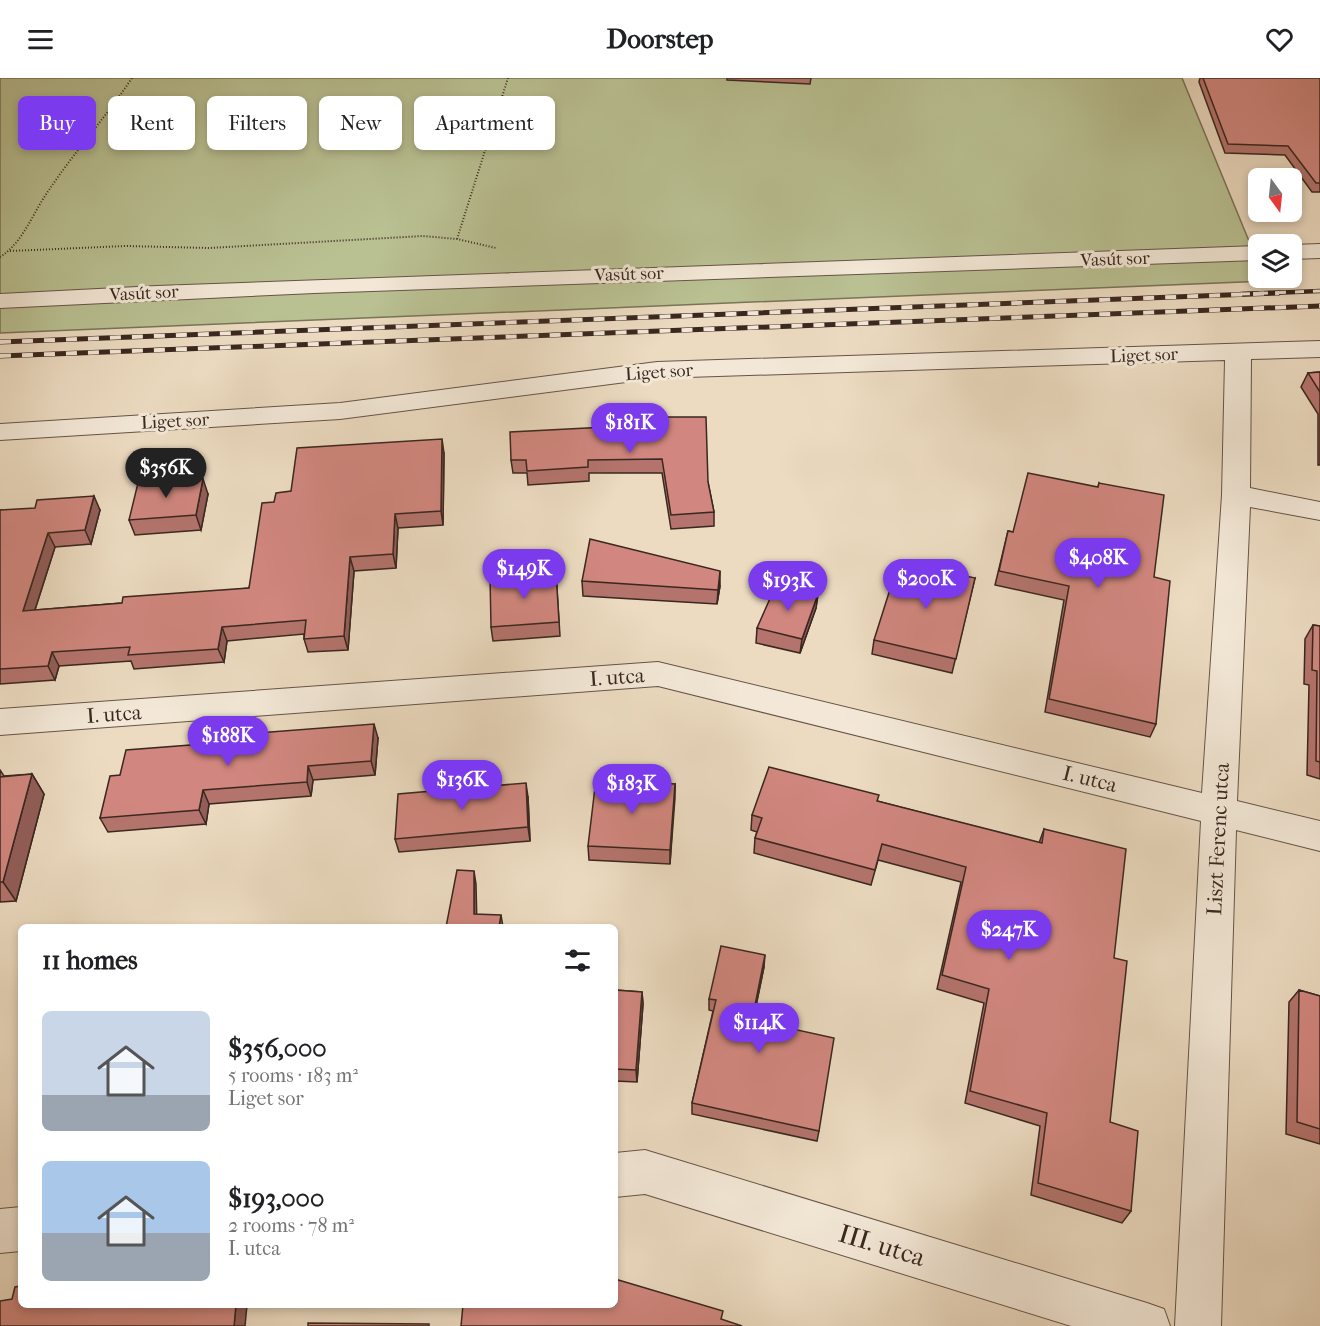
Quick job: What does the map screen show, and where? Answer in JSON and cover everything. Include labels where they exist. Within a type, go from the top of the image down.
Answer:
[{"type":"street","points":[[1302,252],[1320,251]]},
{"type":"street","name":"Vasút sor","points":[[0,301],[181,291],[1248,253]]},
{"type":"street","name":"Liget sor","points":[[0,432],[340,411],[657,370],[1320,349]]},
{"type":"street","name":"Liszt Ferenc utca","points":[[1198,1326],[1219,811],[1236,495],[1238,352]]},
{"type":"street","points":[[1236,495],[1320,512]]},
{"type":"street","name":"I. utca","points":[[0,722],[658,674],[1320,836]]},
{"type":"street","name":"III. utca","points":[[618,1175],[645,1172],[1147,1326]]},
{"type":"street","points":[[0,1231],[18,1229]]},
{"type":"path","points":[[0,257],[10,251],[47,192],[84,140],[105,118],[132,78]]},
{"type":"path","points":[[456,239],[508,78]]},
{"type":"path","points":[[10,251],[126,246],[209,248],[423,236],[456,239],[499,249]]},
{"type":"green space","points":[[0,78],[1182,78],[1248,239],[1248,282],[0,333]]},
{"type":"building","points":[[1203,78],[1320,78],[1320,183],[1316,183],[1288,146],[1228,144]]},
{"type":"building","points":[[1320,372],[1320,392],[1308,373]]},
{"type":"building","points":[[645,417],[706,417],[708,482],[714,512],[671,515],[662,459],[588,460],[588,467],[527,471],[526,460],[511,460],[510,432],[645,425]]},
{"type":"building","points":[[442,439],[441,511],[395,514],[393,554],[350,557],[344,636],[304,639],[306,620],[222,627],[218,649],[128,655],[130,647],[52,652],[48,666],[0,669],[0,510],[35,508],[37,500],[94,496],[85,530],[48,533],[23,611],[122,603],[123,597],[249,588],[262,503],[274,502],[276,493],[291,491],[297,448]]},
{"type":"building","points":[[1028,473],[1098,487],[1099,483],[1164,495],[1154,577],[1170,581],[1156,724],[1049,699],[1069,586],[999,571],[1008,531],[1013,532]]},
{"type":"building","points":[[203,479],[196,515],[129,520],[138,483]]},
{"type":"building","points":[[590,539],[720,571],[718,590],[582,581]]},
{"type":"building","points":[[899,561],[975,578],[956,659],[874,640]]},
{"type":"building","points":[[556,572],[559,622],[491,627],[490,577]]},
{"type":"building","points":[[776,585],[818,594],[802,639],[757,628]]},
{"type":"building","points":[[1313,625],[1320,626],[1320,762],[1316,761],[1317,671],[1312,670]]},
{"type":"building","points":[[374,724],[371,761],[308,766],[307,782],[203,790],[199,810],[100,818],[110,776],[120,775],[126,750],[242,741],[243,734]]},
{"type":"building","points":[[769,767],[879,795],[877,801],[1042,843],[1044,829],[1126,849],[1114,958],[1127,961],[1110,1122],[1138,1131],[1131,1211],[1038,1183],[1047,1113],[970,1091],[989,989],[942,975],[966,867],[882,844],[875,870],[755,838],[762,818],[752,815]]},
{"type":"building","points":[[32,774],[3,882],[0,882],[0,777]]},
{"type":"building","points":[[596,779],[675,784],[670,850],[588,846]]},
{"type":"building","points":[[526,783],[528,827],[395,839],[398,794]]},
{"type":"building","points":[[457,870],[474,871],[474,914],[501,915],[500,924],[447,924]]},
{"type":"building","points":[[721,946],[765,955],[752,1020],[834,1038],[819,1131],[692,1103],[716,1000],[709,999]]},
{"type":"building","points":[[618,990],[642,992],[636,1070],[618,1069]]},
{"type":"building","points":[[1299,990],[1320,996],[1320,1129],[1297,1122]]},
{"type":"building","points":[[618,1280],[723,1311],[721,1319],[742,1326],[461,1326],[463,1308],[618,1308]]},
{"type":"building","points":[[18,1286],[18,1308],[236,1308],[234,1326],[0,1326],[0,1301],[12,1299],[15,1287]]},
{"type":"building","points":[[308,1323],[429,1324],[429,1326],[308,1326]]},
{"type":"railway","points":[[1241,294],[1320,291]]},
{"type":"railway","points":[[0,342],[1279,293]]},
{"type":"railway","points":[[0,356],[1320,306]]}]
